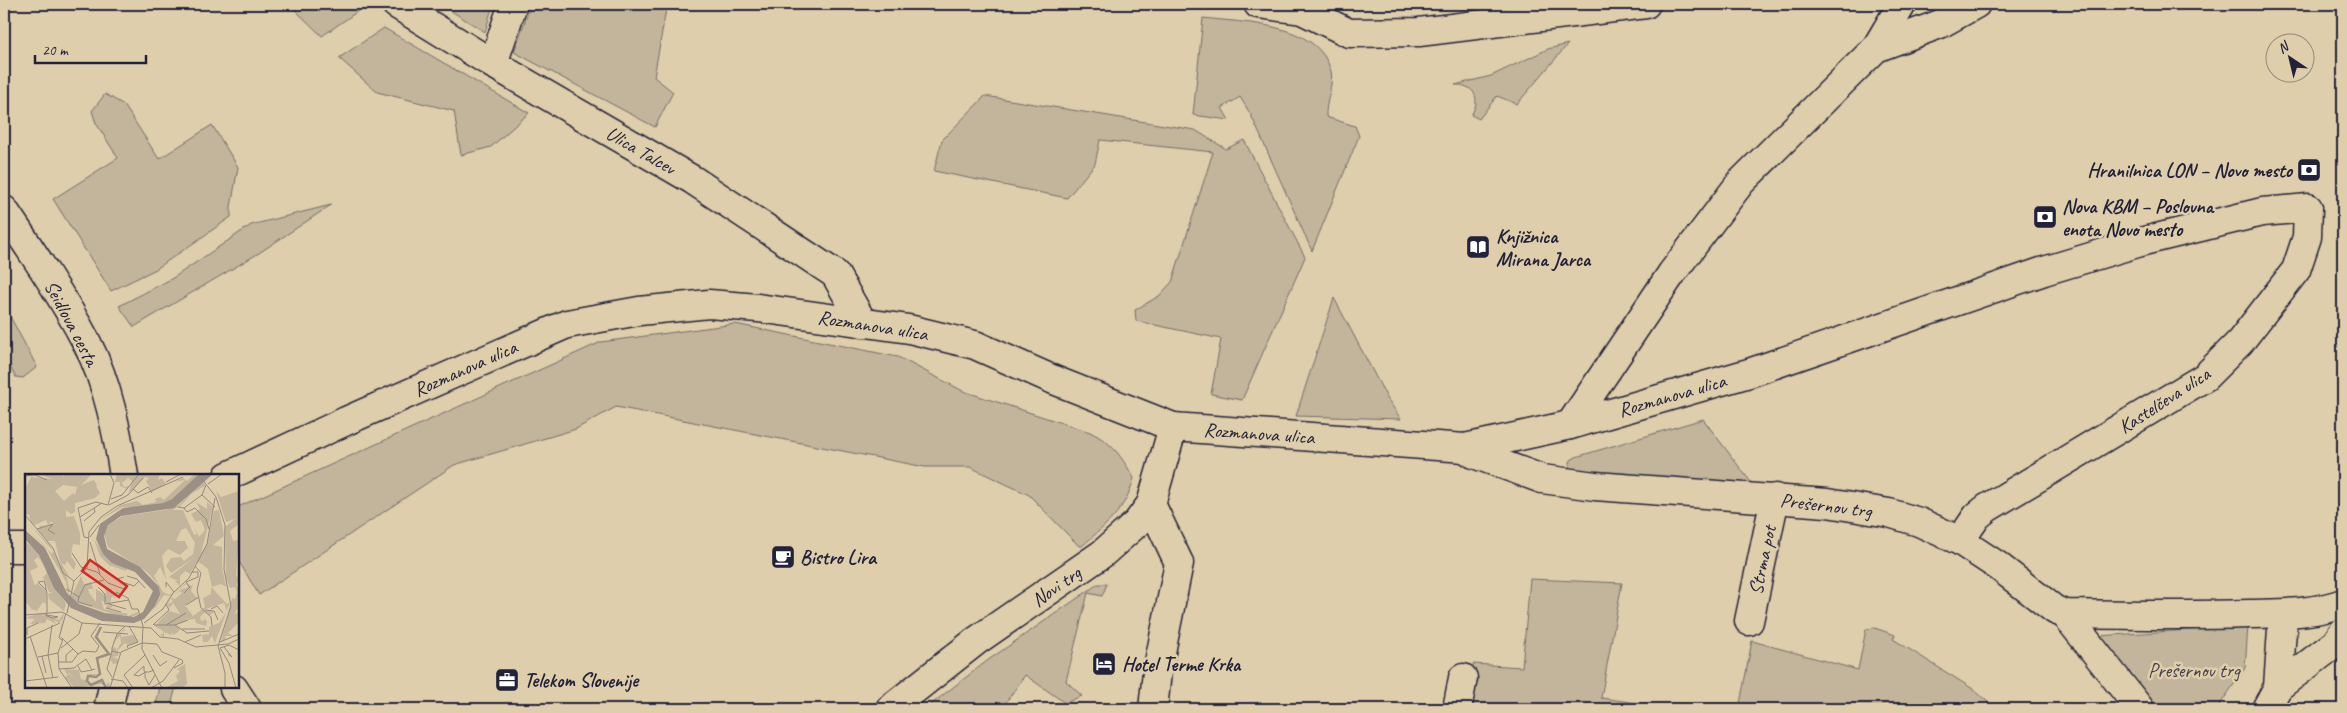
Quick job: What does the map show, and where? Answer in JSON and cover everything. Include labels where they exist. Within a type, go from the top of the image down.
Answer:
[{"type":"street","name":"Ulica Talcev","points":[[396,4],[493,64],[693,180],[834,274],[863,323]]},
{"type":"street","points":[[493,64],[513,4]]},
{"type":"street","points":[[1258,4],[1302,7],[1349,33],[1383,34],[1419,32],[1646,4]]},
{"type":"street","points":[[1570,425],[1672,273],[1741,182],[1876,48],[1902,4]]},
{"type":"street","points":[[1876,48],[1940,24],[1976,4]]},
{"type":"street","name":"Rozmanova ulica","points":[[232,474],[346,421],[567,324],[639,311],[709,304],[909,329],[975,344],[1054,380],[1173,427],[1465,448],[1570,425],[1749,373],[2044,271],[2144,241],[2262,212],[2308,208]]},
{"type":"street","name":"Kastelčeva ulica","points":[[1960,541],[1977,516],[1987,508],[2205,377],[2240,342],[2296,270],[2307,237],[2308,208]]},
{"type":"street","name":"Seidlova cesta","points":[[4,210],[44,271],[87,344],[114,416],[124,474]]},
{"type":"street","name":"Novi trg","points":[[890,709],[976,642],[1102,554],[1137,523],[1151,504],[1173,427]]},
{"type":"street","name":"Prešernov trg","points":[[1465,448],[1474,454],[1542,479],[1595,486],[1827,503],[1889,513],[1919,522],[1960,541],[1998,566],[2055,610],[2065,614],[2186,617],[2283,614],[2322,610],[2343,602]]},
{"type":"street","name":"Strma pot","points":[[1750,621],[1775,498]]},
{"type":"street","points":[[1151,504],[1179,563],[1157,672],[1153,709]]},
{"type":"street","points":[[4,548],[25,548]]},
{"type":"street","points":[[2065,614],[2140,709]]},
{"type":"street","points":[[2272,698],[2283,614]]},
{"type":"street","points":[[2272,698],[2336,643],[2343,632]]},
{"type":"street","points":[[1457,709],[1463,678]]},
{"type":"street","points":[[108,709],[113,688]]},
{"type":"green space","points":[[289,4],[347,4],[358,11],[322,36]]},
{"type":"green space","points":[[440,4],[493,4],[485,32]]},
{"type":"green space","points":[[531,4],[667,4],[654,77],[673,92],[655,127],[514,52]]},
{"type":"green space","points":[[1203,18],[1258,24],[1296,34],[1311,43],[1323,55],[1331,71],[1332,76],[1326,117],[1355,126],[1359,136],[1312,251],[1251,115],[1240,97],[1222,108],[1229,120],[1193,115]]},
{"type":"green space","points":[[384,28],[529,113],[491,147],[461,155],[454,111],[377,92],[339,58]]},
{"type":"green space","points":[[1568,44],[1517,104],[1497,96],[1479,119],[1471,115],[1476,103],[1474,94],[1467,87],[1455,85],[1491,76],[1548,49]]},
{"type":"green space","points":[[105,94],[124,105],[159,159],[212,125],[238,167],[231,217],[156,269],[111,291],[53,199],[118,158],[96,123],[92,111]]},
{"type":"green space","points":[[985,96],[1195,130],[1226,149],[1244,140],[1305,257],[1242,400],[1211,394],[1221,339],[1136,321],[1135,310],[1159,296],[1172,282],[1213,152],[1100,140],[1095,164],[1067,198],[934,171],[942,140]]},
{"type":"green space","points":[[331,205],[259,253],[134,327],[119,306],[173,278],[251,225]]},
{"type":"green space","points":[[1334,298],[1387,398],[1401,419],[1296,416]]},
{"type":"green space","points":[[4,305],[37,367],[23,378],[16,377],[4,358]]},
{"type":"green space","points":[[735,324],[898,357],[963,391],[1098,436],[1111,446],[1134,478],[1126,499],[1114,516],[1082,546],[1079,546],[1029,495],[970,467],[925,467],[616,407],[576,429],[454,465],[259,595],[239,562],[239,507],[601,342]]},
{"type":"green space","points":[[1703,419],[1753,485],[1573,472],[1569,466],[1571,460],[1576,457]]},
{"type":"green space","points":[[1530,579],[1622,583],[1601,698],[1682,709],[1470,709],[1473,664],[1522,667]]},
{"type":"green space","points":[[1098,584],[1107,584],[1102,596],[1088,593],[1066,681],[1082,696],[1065,703],[1025,675],[1001,709],[925,709],[987,661]]},
{"type":"green space","name":"Prešernov trg","points":[[2248,626],[2245,668],[2217,709],[2154,709],[2098,636]]},
{"type":"green space","points":[[1875,628],[1895,635],[1893,639],[1973,689],[1996,709],[1739,709],[1752,641],[1858,670],[1866,629]]},
{"type":"green space","points":[[160,688],[176,688],[170,709],[155,709]]},
{"type":"place","name":"Hranilnica LON – Novo mesto","points":[[2309,170]]},
{"type":"place","name":"Nova KBM – Poslovna enota Novo mesto","points":[[2045,217]]},
{"type":"place","name":"Knjižnica Mirana Jarca","points":[[1478,247]]},
{"type":"place","name":"Bistro Lira","points":[[783,557]]},
{"type":"place","name":"Hotel Terme Krka","points":[[1104,664]]},
{"type":"place","name":"Telekom Slovenije","points":[[507,680]]}]
